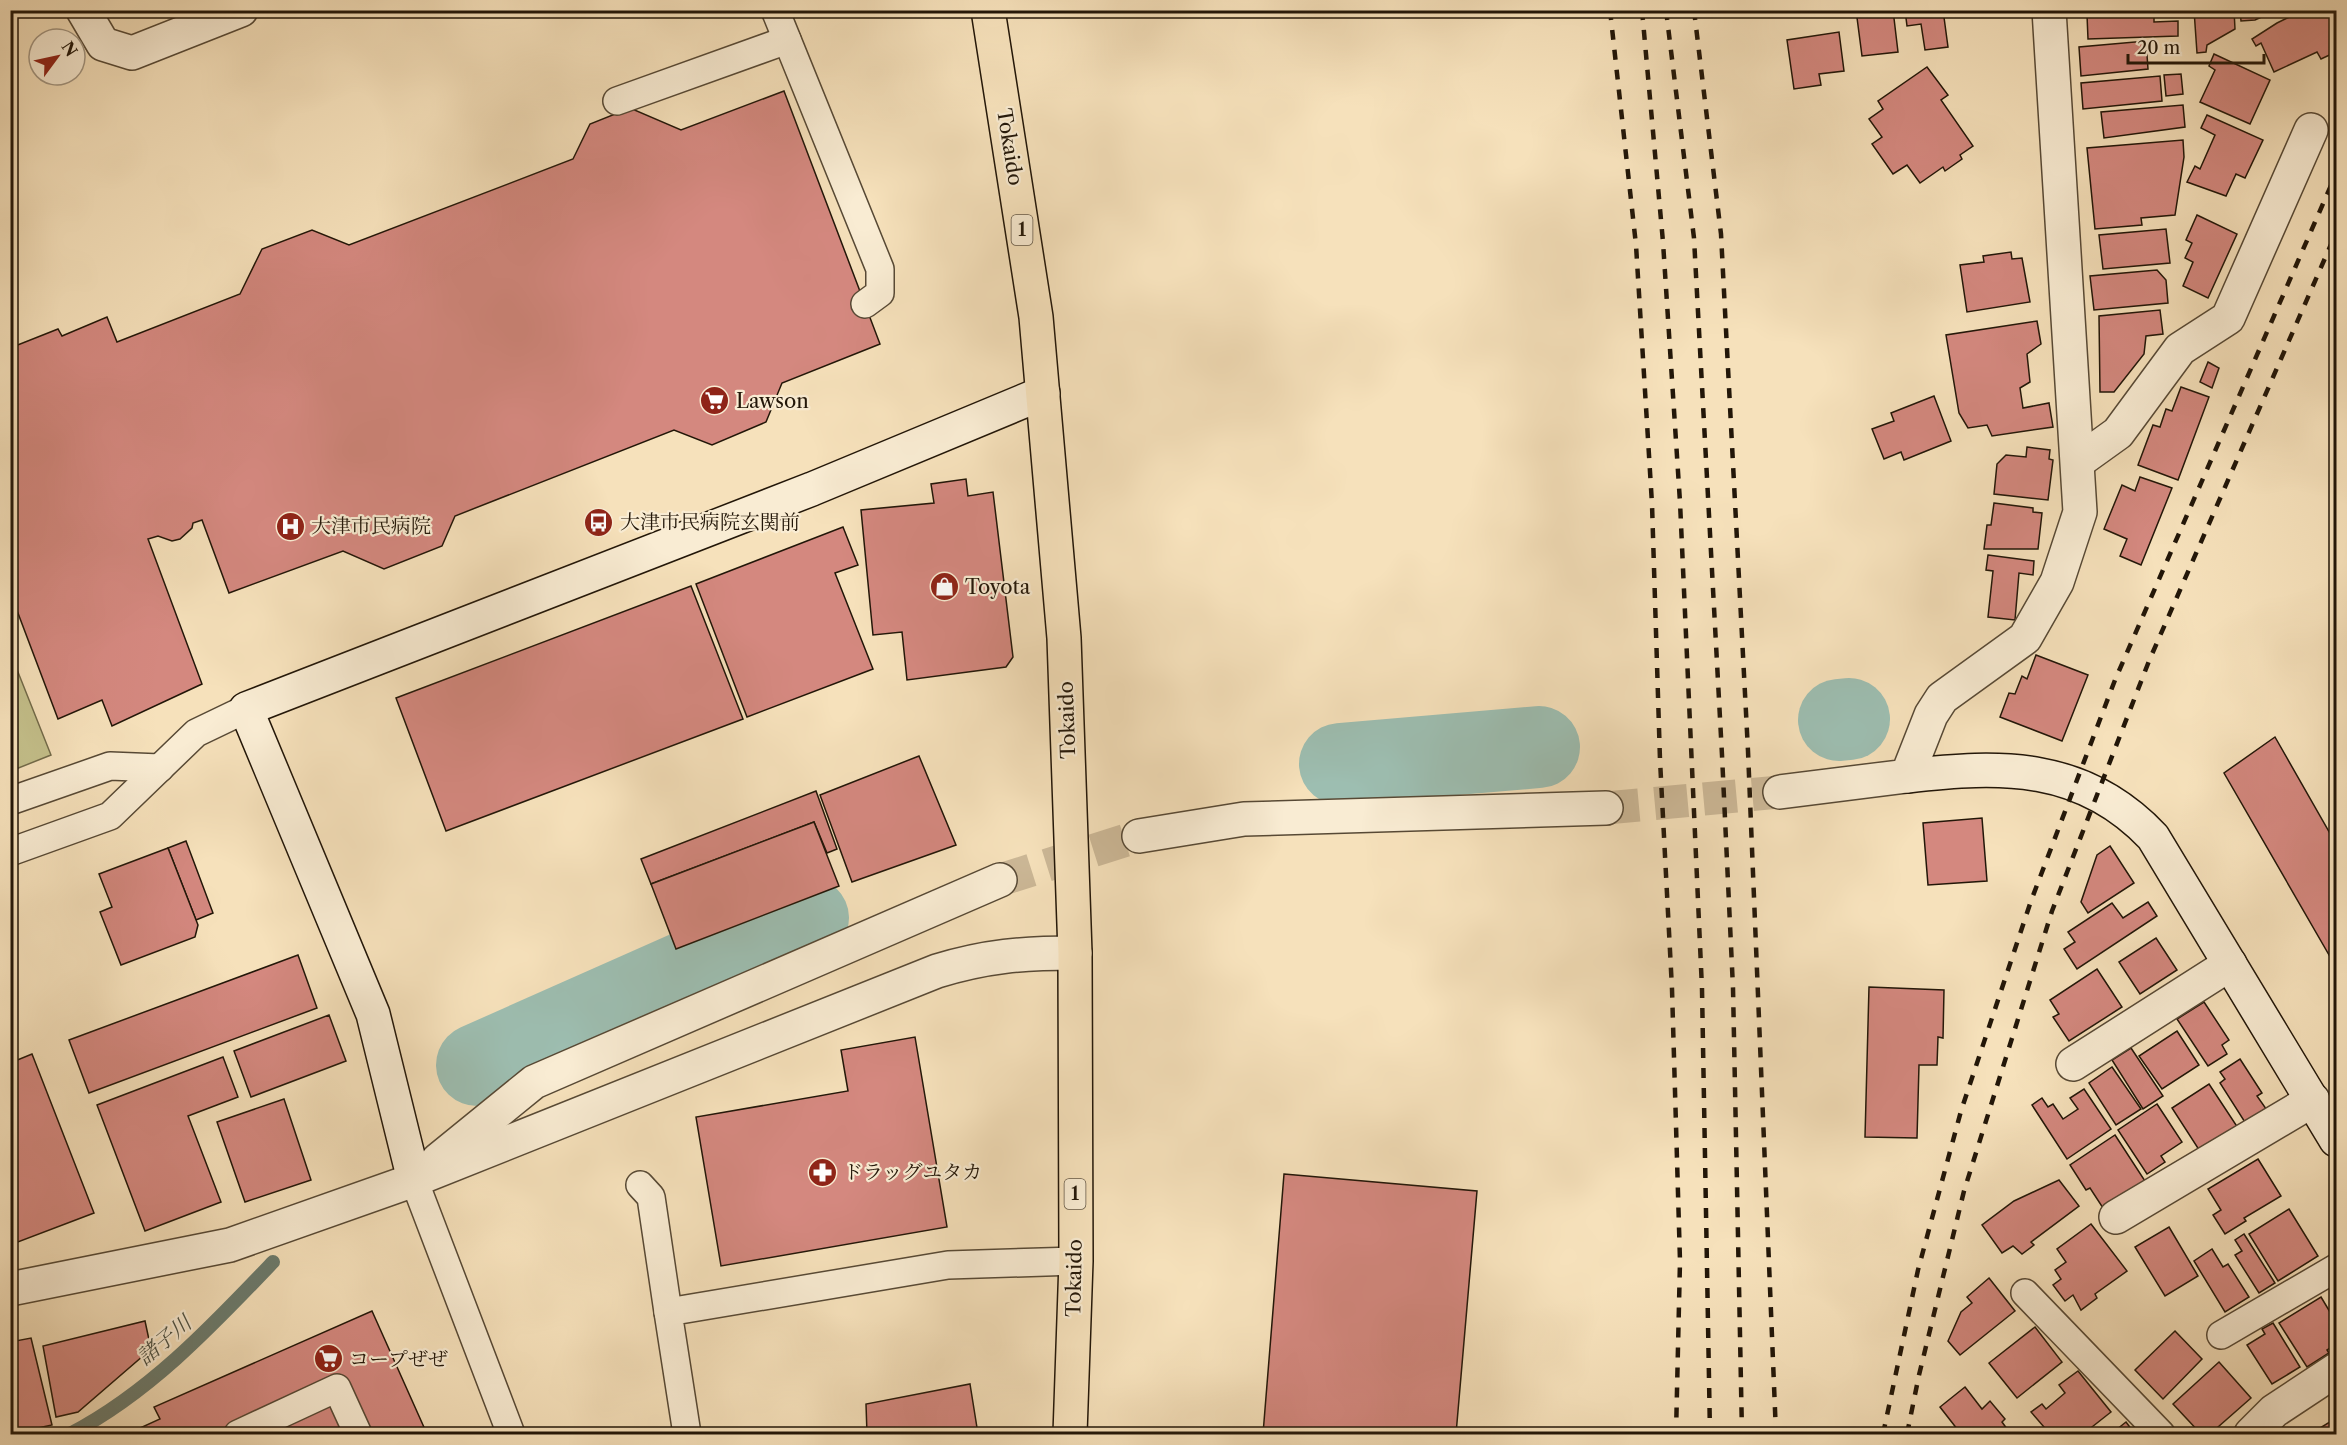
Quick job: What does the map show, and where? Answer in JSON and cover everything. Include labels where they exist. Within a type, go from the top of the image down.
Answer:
[{"type":"highway","name":"Tokaido","points":[[988,10],[1036,318],[1064,638],[1075,953],[1076,1261],[1070,1434]]},
{"type":"street","points":[[83,10],[103,44],[132,53],[241,10]]},
{"type":"street","points":[[1907,776],[1931,715],[1942,698],[2025,638],[2057,582],[2080,512],[2079,461],[2049,10]]},
{"type":"street","points":[[2079,461],[2118,433],[2180,349],[2228,318],[2311,130]]},
{"type":"street","points":[[414,1179],[373,1014],[246,709],[812,489],[1042,393]]},
{"type":"street","points":[[1780,792],[1994,768],[2032,771],[2076,784],[2120,807],[2153,837],[2337,1140]]},
{"type":"street","points":[[1138,836],[1244,819],[1606,808]]},
{"type":"street","points":[[414,1179],[534,1082],[1000,880]]},
{"type":"street","points":[[10,1289],[230,1245],[414,1179],[937,971],[978,958],[1028,953],[1075,953]]},
{"type":"street","points":[[2073,1064],[2230,964]]},
{"type":"street","points":[[2116,1217],[2313,1100]]},
{"type":"street","points":[[2251,1434],[2274,1411],[2337,1370]]},
{"type":"lane","points":[[775,10],[880,269],[880,293],[865,304]]},
{"type":"lane","points":[[618,101],[787,40]]},
{"type":"lane","points":[[10,852],[110,816],[196,733],[246,709]]},
{"type":"lane","points":[[10,801],[110,766],[160,768]]},
{"type":"lane","points":[[414,1179],[512,1434]]},
{"type":"lane","points":[[640,1185],[651,1197],[687,1434]]},
{"type":"lane","points":[[668,1312],[948,1265],[1076,1261]]},
{"type":"lane","points":[[2221,1335],[2337,1268]]},
{"type":"lane","points":[[2025,1293],[2161,1434]]},
{"type":"lane","points":[[238,1434],[337,1388],[358,1434]]},
{"type":"shaded area","points":[[10,652],[51,755],[11,771],[10,771]]},
{"type":"building","points":[[1856,10],[1893,10],[1898,52],[1862,56]]},
{"type":"building","points":[[1905,10],[1943,10],[1948,47],[1925,50],[1921,24],[1907,26]]},
{"type":"building","points":[[2194,10],[2234,10],[2235,29],[2207,45],[2206,52],[2197,53]]},
{"type":"building","points":[[2240,10],[2277,10],[2255,20],[2241,21]]},
{"type":"building","points":[[2304,10],[2336,10],[2336,52],[2321,59],[2317,52],[2274,72],[2261,43],[2256,46],[2252,39]]},
{"type":"building","points":[[2154,13],[2154,22],[2178,21],[2178,36],[2088,39],[2087,15]]},
{"type":"building","points":[[1839,32],[1844,71],[1819,74],[1821,85],[1794,89],[1787,40]]},
{"type":"building","points":[[2146,41],[2148,69],[2081,76],[2079,47]]},
{"type":"building","points":[[2214,54],[2270,80],[2250,124],[2200,102],[2215,70],[2209,66]]},
{"type":"building","points":[[1927,67],[1948,95],[1941,100],[1973,146],[1960,155],[1962,159],[1945,171],[1943,167],[1920,183],[1907,165],[1893,174],[1872,144],[1882,137],[1869,119],[1883,109],[1878,101]]},
{"type":"building","points":[[2181,74],[2183,94],[2166,96],[2164,75]]},
{"type":"building","points":[[2160,76],[2162,101],[2083,109],[2081,83]]},
{"type":"building","points":[[784,91],[880,344],[782,383],[766,422],[712,445],[674,430],[455,516],[442,546],[384,569],[343,551],[229,593],[202,520],[193,523],[192,528],[180,539],[172,541],[158,536],[148,539],[202,684],[112,726],[102,700],[58,719],[13,600],[10,601],[10,348],[58,329],[62,336],[107,317],[117,342],[240,294],[262,249],[312,230],[349,245],[573,159],[590,124],[630,108],[681,130]]},
{"type":"building","points":[[2183,105],[2185,127],[2104,138],[2101,112]]},
{"type":"building","points":[[2207,115],[2263,140],[2245,178],[2236,174],[2226,196],[2187,182],[2195,166],[2200,169],[2215,135],[2201,128]]},
{"type":"building","points":[[2183,140],[2184,157],[2175,215],[2141,218],[2142,225],[2095,229],[2087,148]]},
{"type":"building","points":[[2197,215],[2237,234],[2208,298],[2183,286],[2193,262],[2185,258],[2192,243],[2186,240]]},
{"type":"building","points":[[2166,229],[2170,263],[2103,269],[2099,235]]},
{"type":"building","points":[[2011,252],[2012,259],[2022,258],[2030,302],[1967,312],[1960,265],[1984,262],[1983,256]]},
{"type":"building","points":[[2157,270],[2166,280],[2168,303],[2094,310],[2090,276]]},
{"type":"building","points":[[2160,310],[2163,334],[2146,336],[2144,354],[2114,392],[2100,392],[2099,316]]},
{"type":"building","points":[[2037,321],[2041,344],[2027,354],[2030,382],[2020,388],[2023,408],[2049,403],[2053,427],[1992,436],[1987,425],[1968,428],[1959,413],[1946,335]]},
{"type":"building","points":[[2208,362],[2219,368],[2212,388],[2200,382]]},
{"type":"building","points":[[2181,387],[2209,397],[2178,480],[2138,465],[2153,425],[2160,427],[2166,409],[2172,411]]},
{"type":"building","points":[[1934,396],[1951,441],[1904,460],[1901,452],[1884,459],[1872,429],[1894,421],[1891,413]]},
{"type":"building","points":[[2027,447],[2050,450],[2049,459],[2053,460],[2048,500],[1994,494],[1997,464],[2006,455],[2026,457]]},
{"type":"building","points":[[2140,477],[2172,488],[2141,565],[2120,556],[2127,539],[2104,529],[2122,485],[2135,491]]},
{"type":"building","points":[[966,479],[968,496],[993,492],[1013,657],[1006,667],[907,680],[902,632],[873,635],[861,510],[934,503],[931,484]]},
{"type":"building","points":[[1994,503],[2033,508],[2033,512],[2042,513],[2038,549],[1984,549],[1987,525],[1991,525]]},
{"type":"building","points":[[843,527],[858,565],[835,573],[873,669],[747,717],[696,584]]},
{"type":"building","points":[[1988,555],[2034,561],[2033,575],[2019,573],[2015,620],[1988,617],[1993,571],[1986,570]]},
{"type":"building","points":[[691,586],[743,719],[446,831],[396,698]]},
{"type":"building","points":[[2036,655],[2088,675],[2062,741],[2000,717],[2009,693],[2015,694],[2022,676],[2027,679]]},
{"type":"building","points":[[2275,737],[2336,844],[2336,967],[2224,773]]},
{"type":"building","points":[[919,756],[956,845],[852,882],[820,795]]},
{"type":"building","points":[[816,791],[837,849],[827,853],[814,822],[651,884],[641,859]]},
{"type":"building","points":[[1982,818],[1987,881],[1928,885],[1923,823]]},
{"type":"building","points":[[814,822],[839,886],[676,949],[651,884]]},
{"type":"building","points":[[186,841],[213,913],[196,920],[168,848]]},
{"type":"building","points":[[2110,846],[2134,883],[2088,913],[2081,902],[2097,855]]},
{"type":"building","points":[[168,848],[198,925],[195,937],[121,965],[100,912],[112,907],[99,874]]},
{"type":"building","points":[[2148,902],[2157,916],[2077,969],[2064,949],[2075,942],[2068,932],[2112,903],[2123,918]]},
{"type":"building","points":[[2156,938],[2177,970],[2140,994],[2119,962]]},
{"type":"building","points":[[298,955],[317,1008],[89,1093],[69,1040]]},
{"type":"building","points":[[2097,969],[2122,1007],[2069,1041],[2053,1017],[2059,1014],[2050,1000]]},
{"type":"building","points":[[1869,987],[1944,990],[1943,1038],[1938,1037],[1937,1065],[1919,1065],[1917,1138],[1865,1137]]},
{"type":"building","points":[[2204,1002],[2229,1040],[2222,1045],[2227,1054],[2208,1066],[2177,1019]]},
{"type":"building","points":[[329,1015],[346,1061],[251,1097],[234,1051]]},
{"type":"building","points":[[2177,1031],[2199,1065],[2162,1089],[2139,1056]]},
{"type":"building","name":"ドラッグユタカ","points":[[915,1037],[947,1227],[721,1266],[696,1117],[848,1091],[841,1050]]},
{"type":"building","points":[[2131,1048],[2163,1096],[2143,1109],[2112,1060]]},
{"type":"building","points":[[32,1054],[94,1213],[10,1245],[10,1063]]},
{"type":"building","points":[[223,1057],[238,1097],[188,1116],[221,1202],[145,1231],[97,1105]]},
{"type":"building","points":[[2240,1059],[2262,1093],[2257,1096],[2269,1113],[2248,1127],[2220,1083],[2225,1079],[2220,1072]]},
{"type":"building","points":[[2112,1067],[2141,1109],[2116,1125],[2089,1083]]},
{"type":"building","points":[[2209,1084],[2240,1131],[2203,1156],[2172,1108]]},
{"type":"building","points":[[2084,1089],[2111,1129],[2067,1159],[2032,1105],[2042,1098],[2048,1107],[2053,1104],[2063,1119],[2078,1109],[2070,1098]]},
{"type":"building","points":[[284,1099],[311,1180],[245,1202],[217,1122]]},
{"type":"building","points":[[2157,1104],[2182,1142],[2161,1156],[2165,1162],[2147,1174],[2118,1130]]},
{"type":"building","points":[[2115,1135],[2145,1181],[2103,1208],[2090,1188],[2086,1190],[2070,1165]]},
{"type":"building","points":[[2258,1159],[2281,1196],[2244,1218],[2246,1221],[2225,1234],[2213,1215],[2221,1210],[2208,1189]]},
{"type":"building","points":[[1284,1174],[1477,1191],[1456,1434],[1263,1434]]},
{"type":"building","points":[[2059,1180],[2079,1206],[2031,1242],[2034,1245],[2022,1254],[2013,1246],[2002,1253],[1982,1225],[2014,1201]]},
{"type":"building","points":[[2289,1209],[2318,1256],[2278,1281],[2249,1234]]},
{"type":"building","points":[[2091,1224],[2127,1271],[2095,1294],[2097,1298],[2081,1310],[2073,1295],[2065,1301],[2053,1285],[2061,1279],[2055,1270],[2066,1262],[2057,1249]]},
{"type":"building","points":[[2169,1227],[2198,1276],[2165,1296],[2135,1247]]},
{"type":"building","points":[[2244,1234],[2275,1283],[2259,1293],[2235,1255],[2242,1251],[2235,1240]]},
{"type":"building","points":[[2212,1249],[2223,1267],[2228,1264],[2249,1297],[2225,1312],[2194,1261]]},
{"type":"building","points":[[1989,1278],[2015,1311],[1960,1355],[1948,1341],[1961,1312],[1972,1303],[1967,1297]]},
{"type":"building","points":[[2321,1297],[2336,1322],[2336,1344],[2327,1350],[2329,1353],[2307,1367],[2279,1323]]},
{"type":"building","name":"コープぜぜ","points":[[372,1311],[427,1434],[127,1434],[160,1419],[154,1407]]},
{"type":"building","points":[[145,1321],[151,1349],[78,1412],[56,1417],[43,1346]]},
{"type":"building","points":[[2273,1323],[2300,1367],[2272,1384],[2247,1345],[2265,1334],[2262,1329]]},
{"type":"building","points":[[2035,1327],[2062,1362],[2017,1398],[1989,1363]]},
{"type":"building","points":[[2175,1331],[2202,1359],[2163,1399],[2135,1370]]},
{"type":"building","points":[[31,1338],[52,1425],[10,1434],[10,1342]]},
{"type":"building","points":[[2219,1362],[2251,1398],[2210,1434],[2201,1434],[2173,1404]]},
{"type":"building","points":[[2078,1371],[2111,1412],[2083,1434],[2050,1434],[2031,1412],[2042,1404],[2046,1409],[2065,1393],[2059,1385]]},
{"type":"building","points":[[970,1384],[978,1434],[867,1434],[866,1404]]},
{"type":"building","points":[[1965,1387],[1982,1409],[1990,1401],[2005,1419],[2002,1422],[2010,1433],[1961,1434],[1940,1407]]},
{"type":"building","points":[[2333,1420],[2336,1421],[2336,1434],[2310,1434]]},
{"type":"building","points":[[2126,1422],[2135,1434],[2111,1434]]},
{"type":"waterway","points":[[1839,720],[1849,719]]},
{"type":"waterway","points":[[1340,764],[1539,747]]},
{"type":"waterway","points":[[477,1065],[808,918]]},
{"type":"waterway","name":"諸子川","points":[[70,1434],[126,1399],[178,1357],[273,1262]]},
{"type":"tunnel","points":[[1606,808],[1780,792]]},
{"type":"tunnel","points":[[1000,880],[1139,836]]},
{"type":"railway","points":[[1610,10],[1636,245],[1652,504],[1660,760],[1672,989],[1680,1261],[1676,1434]]},
{"type":"railway","points":[[1642,10],[1663,242],[1680,502],[1702,989],[1710,1434]]},
{"type":"railway","points":[[1666,10],[1694,238],[1722,755],[1733,988],[1742,1434]]},
{"type":"railway","points":[[1694,10],[1721,234],[1748,751],[1776,1434]]},
{"type":"railway","points":[[1883,1434],[1918,1270],[1961,1111],[2031,901],[2115,680],[2336,174]]},
{"type":"railway","points":[[1907,1434],[1964,1191],[2052,911],[2149,661],[2336,233]]},
{"type":"place","name":"Lawson","points":[[715,401]]},
{"type":"place","name":"大津市民病院玄関前","points":[[599,522]]},
{"type":"place","name":"大津市民病院","points":[[290,526]]},
{"type":"place","name":"Toyota","points":[[944,587]]},
{"type":"place","name":"ドラッグユタカ","points":[[822,1172]]},
{"type":"place","name":"コープぜぜ","points":[[328,1359]]}]
